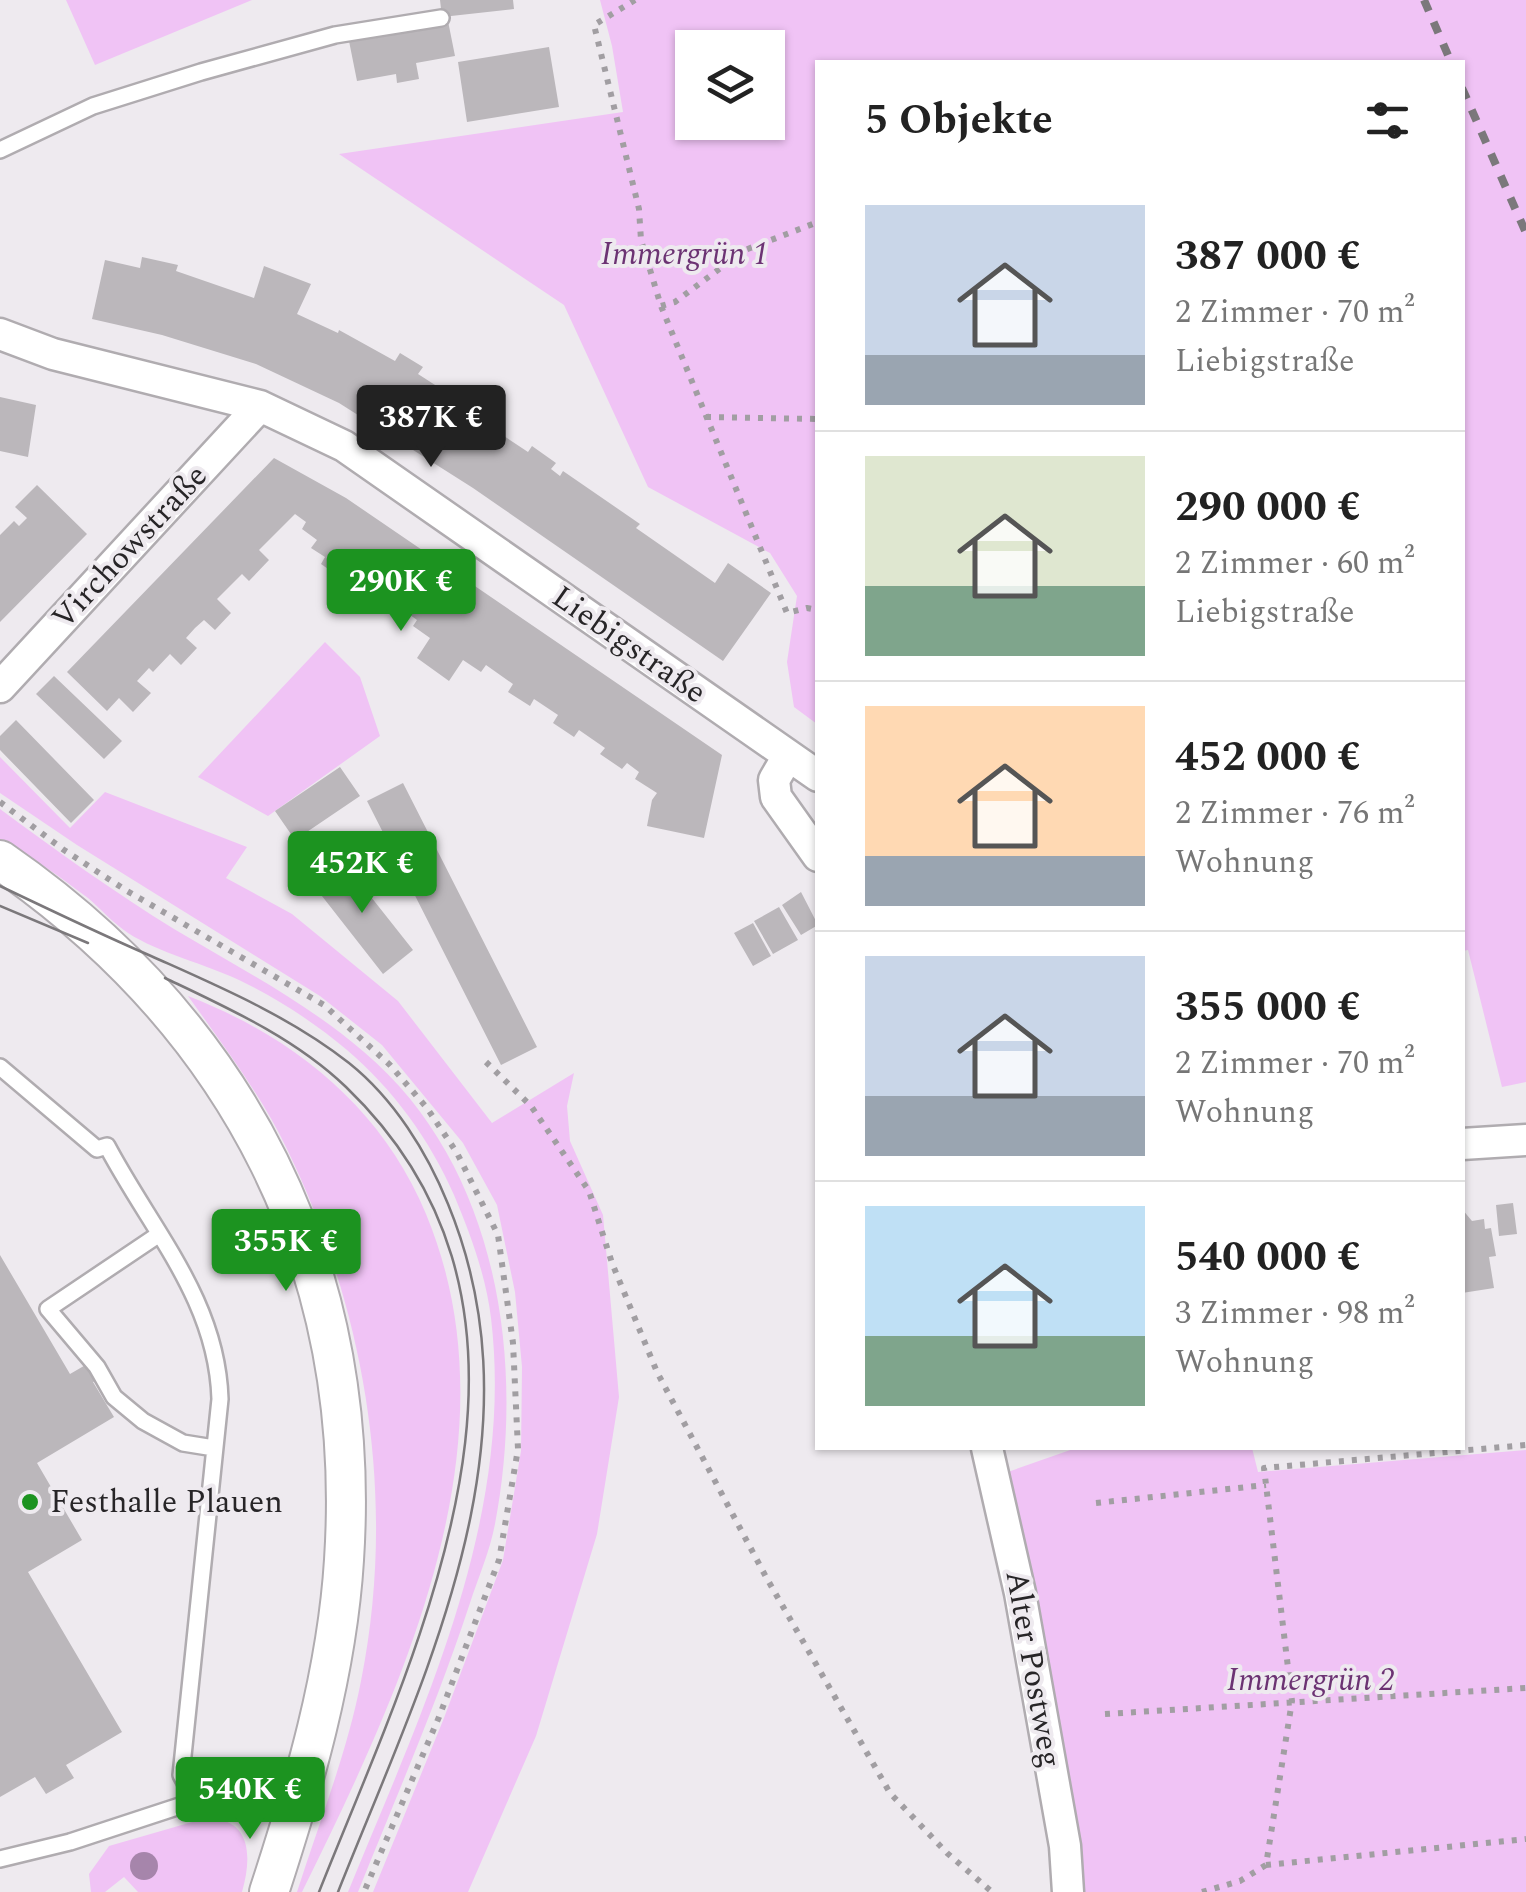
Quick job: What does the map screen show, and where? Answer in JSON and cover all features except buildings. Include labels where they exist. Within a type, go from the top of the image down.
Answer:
[{"type":"street","name":"Liebigstraße","points":[[0,334],[53,354],[260,406],[344,446],[815,774]]},
{"type":"street","name":"Virchowstraße","points":[[0,687],[260,406]]},
{"type":"street","points":[[788,756],[774,780],[776,798],[815,852]]},
{"type":"street","points":[[0,860],[122,957],[181,1024],[236,1103],[280,1183],[321,1291],[338,1383],[346,1484],[344,1562],[333,1644],[295,1813],[269,1892]]},
{"type":"street","points":[[1465,1144],[1526,1140]]},
{"type":"street","name":"Alter Postweg","points":[[987,1450],[1020,1593],[1065,1846],[1068,1892]]},
{"type":"lane","points":[[0,150],[93,106],[201,72],[335,36],[441,18]]},
{"type":"lane","points":[[0,1067],[97,1149],[106,1146],[194,1291],[219,1364],[220,1399],[180,1775],[196,1801]]},
{"type":"lane","points":[[158,1235],[48,1309],[97,1366],[114,1397],[143,1421],[183,1443],[214,1448]]},
{"type":"lane","points":[[0,1859],[70,1842],[196,1801],[295,1813]]},
{"type":"path","points":[[635,0],[594,25],[639,209],[640,240],[661,306],[787,612],[815,609]]},
{"type":"path","points":[[661,306],[675,302],[744,250],[815,223]]},
{"type":"path","points":[[706,417],[815,419]]},
{"type":"path","points":[[0,802],[127,891],[324,1006],[390,1065],[427,1108],[458,1154],[498,1236],[513,1343],[518,1448],[499,1560],[439,1717],[364,1892]]},
{"type":"path","points":[[486,1062],[531,1106],[590,1191],[612,1264],[657,1372],[766,1577],[890,1793],[947,1853],[992,1892]]},
{"type":"path","points":[[1266,1865],[1292,1701],[1264,1468],[1526,1446]]},
{"type":"path","points":[[1096,1503],[1266,1485]]},
{"type":"path","points":[[1106,1714],[1526,1688]]},
{"type":"path","points":[[1202,1892],[1240,1881],[1266,1865],[1526,1839]]},
{"type":"green space","points":[[66,0],[252,0],[95,65]]},
{"type":"green space","name":"Immergrün 1","points":[[600,0],[1526,0],[1526,1082],[1502,1087],[1468,950],[1465,951],[1465,60],[815,60],[815,723],[794,707],[787,662],[797,596],[770,553],[648,487],[564,305],[339,154],[623,112]]},
{"type":"green space","points":[[325,642],[360,677],[380,736],[268,816],[198,777]]},
{"type":"green space","points":[[0,757],[70,828],[105,792],[247,847],[226,878],[292,914],[398,1001],[492,1123],[574,1073],[567,1106],[570,1141],[603,1215],[619,1397],[597,1534],[536,1736],[468,1892],[373,1892],[503,1560],[521,1451],[522,1367],[515,1292],[497,1205],[463,1143],[382,1045],[320,996],[0,793]]},
{"type":"green space","points":[[0,809],[130,901],[296,1001],[364,1052],[409,1098],[445,1150],[473,1208],[491,1269],[503,1333],[504,1462],[495,1524],[444,1676],[358,1892],[348,1892],[432,1684],[476,1540],[489,1467],[495,1393],[491,1318],[477,1255],[434,1155],[409,1116],[364,1065],[322,1030],[267,995],[128,933],[88,898],[0,839]]},
{"type":"green space","points":[[188,996],[264,1032],[298,1055],[359,1109],[385,1141],[426,1214],[452,1300],[460,1387],[454,1474],[437,1562],[410,1648],[377,1732],[302,1892],[297,1892],[355,1708],[371,1613],[376,1545],[368,1409],[355,1342],[315,1212],[265,1109]]},
{"type":"green space","name":"Immergrün 2","points":[[1070,1450],[1252,1450],[1258,1472],[1526,1450],[1526,1892],[1080,1892],[1002,1474]]},
{"type":"green space","points":[[206,1818],[232,1825],[245,1842],[247,1866],[242,1892],[138,1892],[124,1877],[105,1892],[91,1892],[89,1874],[109,1846]]},
{"type":"tram line","points":[[0,886],[228,991],[326,1046],[365,1077],[395,1110],[430,1165],[448,1204],[475,1292],[484,1380],[479,1468],[462,1554],[437,1640],[338,1892]]},
{"type":"tram line","points":[[0,906],[88,943]]},
{"type":"tram line","points":[[165,978],[283,1039],[346,1087],[418,1177],[457,1274],[469,1376],[460,1481],[435,1587],[399,1692],[319,1892]]},
{"type":"railway","points":[[1424,0],[1450,60]]},
{"type":"railway","points":[[1465,95],[1526,233]]},
{"type":"place","name":"Festhalle Plauen","points":[[30,1502]]}]
